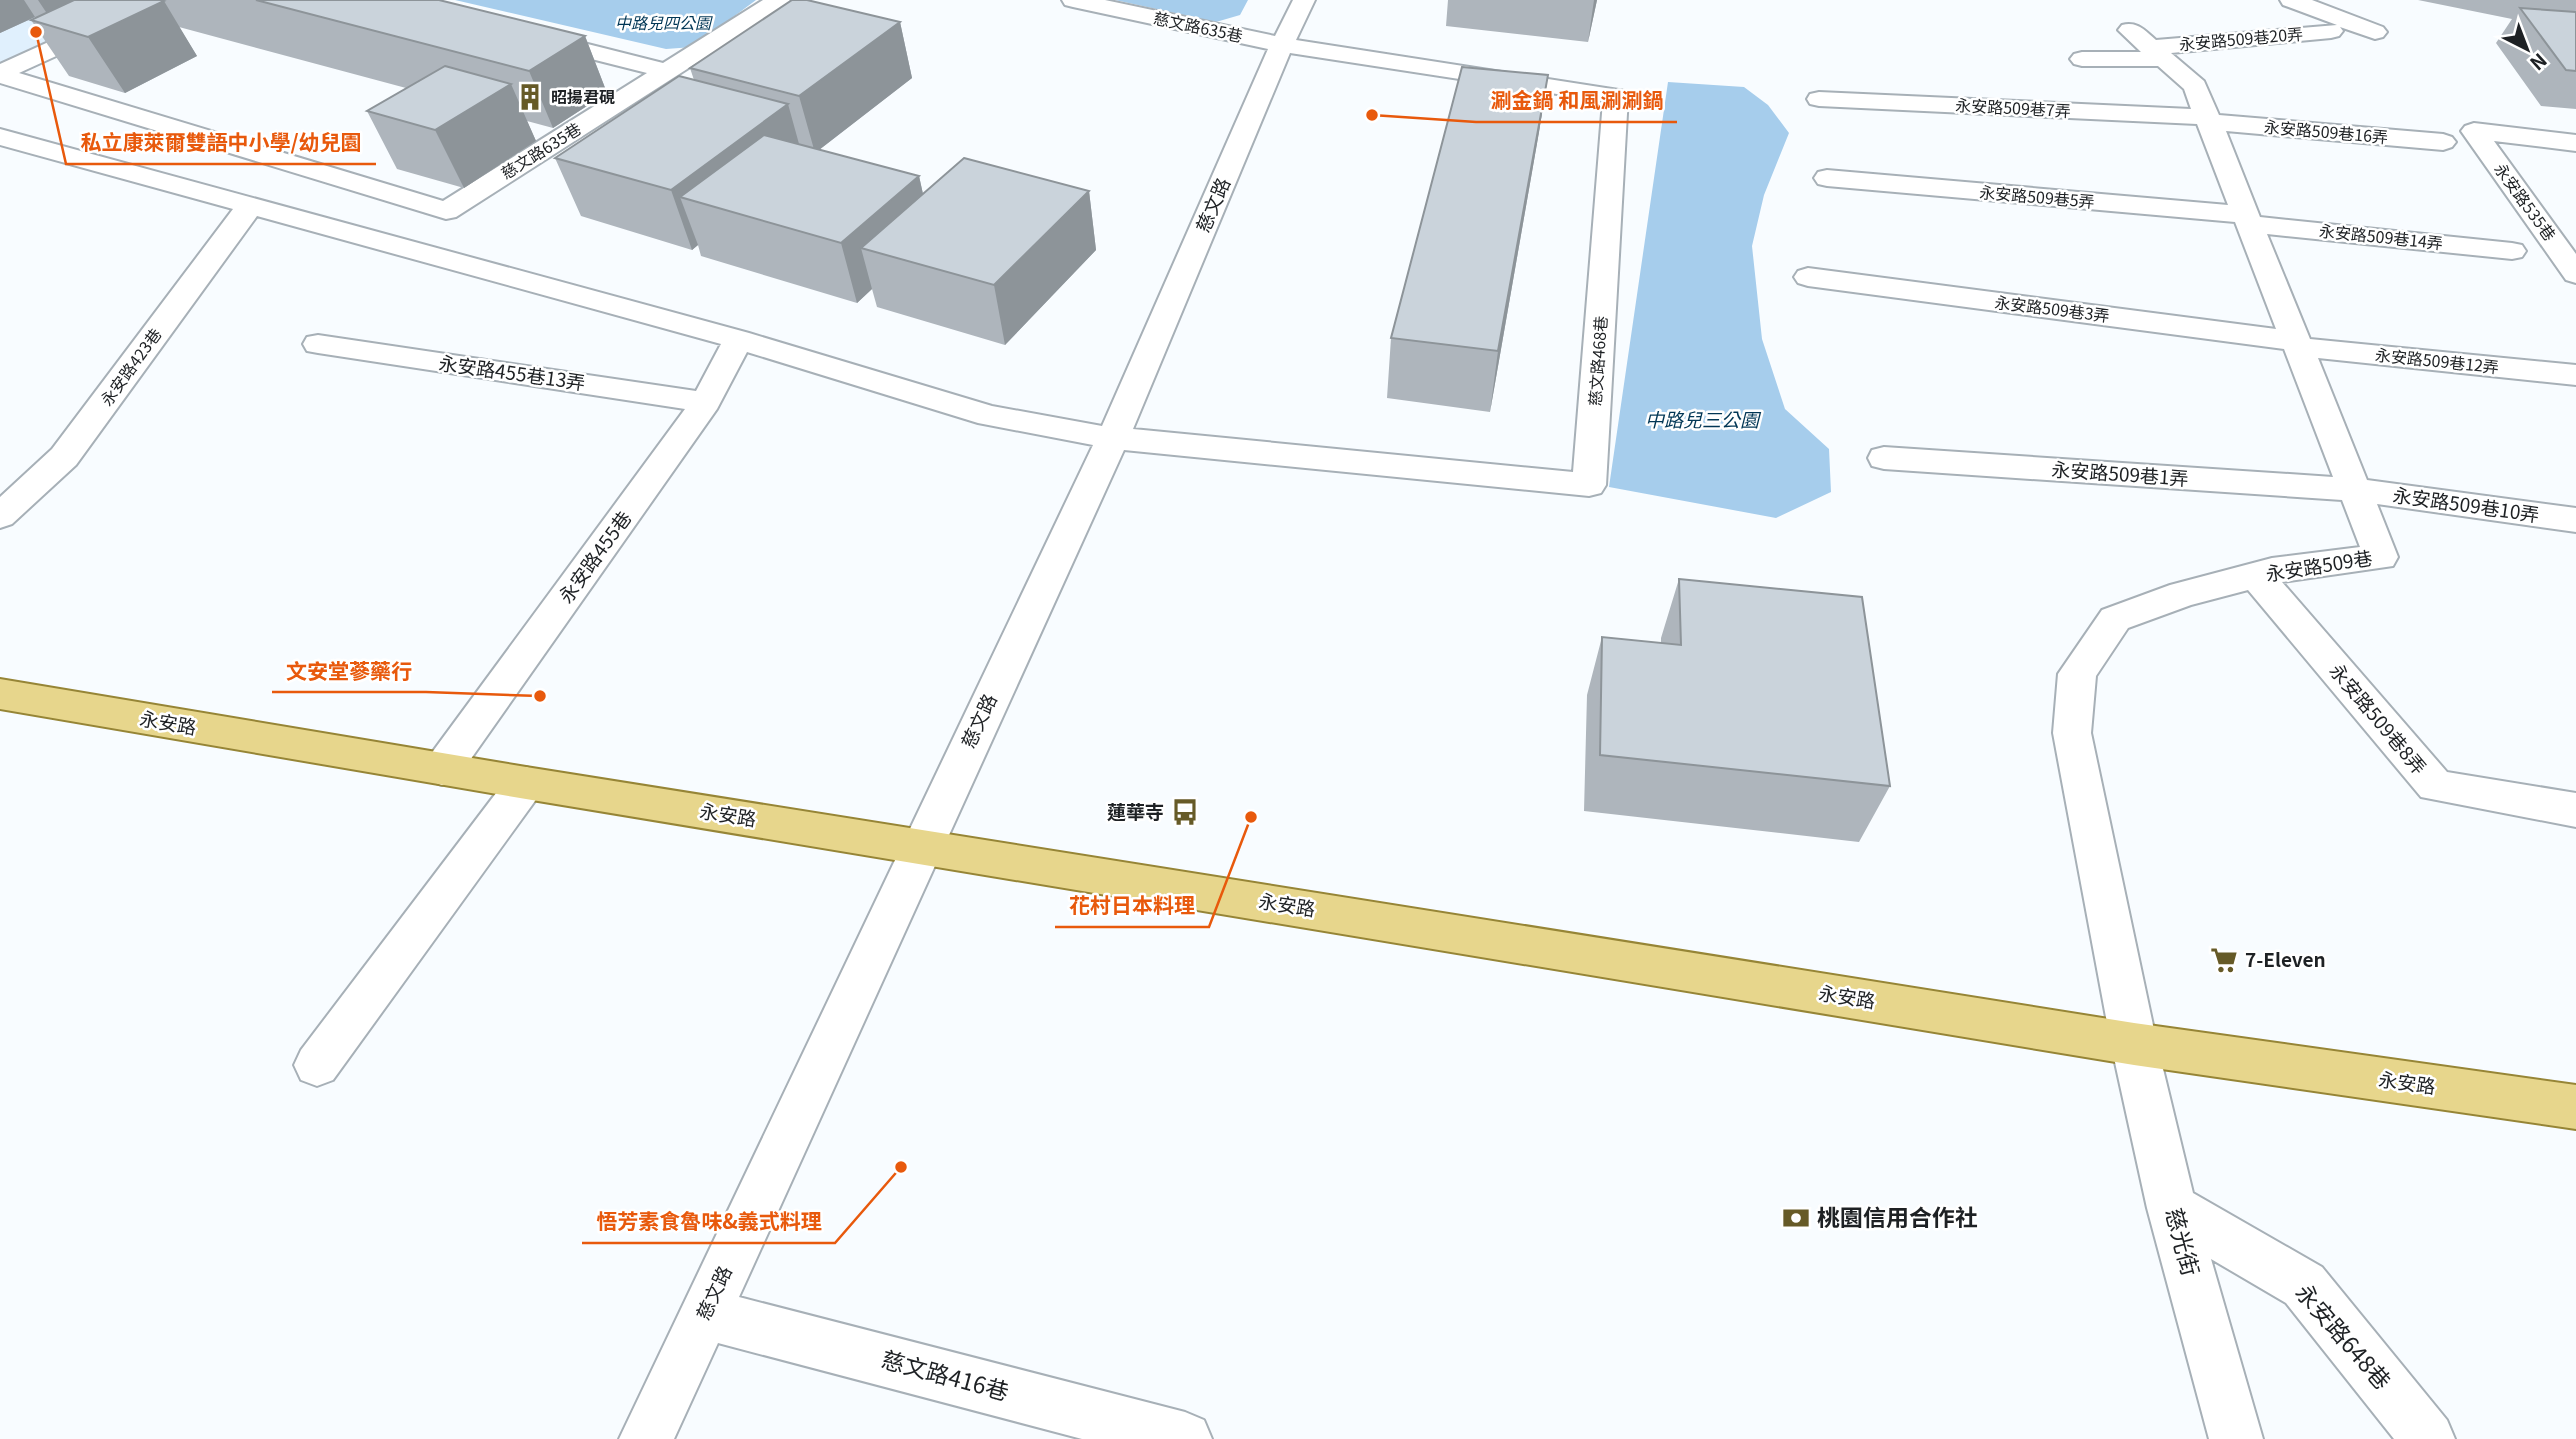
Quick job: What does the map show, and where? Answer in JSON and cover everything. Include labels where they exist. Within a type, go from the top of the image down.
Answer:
[{"type":"main road","name":"永安路","points":[[0,694],[526,783],[2134,1044],[2576,1107]]},
{"type":"street","points":[[0,74],[160,0]]},
{"type":"street","name":"慈文路635巷","points":[[0,74],[446,211],[779,0]]},
{"type":"street","name":"慈文路635巷","points":[[1073,0],[1282,45]]},
{"type":"street","name":"慈文路","points":[[646,1439],[921,845],[1114,438],[1282,45],[1304,0]]},
{"type":"street","points":[[2291,0],[2375,32]]},
{"type":"street","name":"永安路509巷20弄","points":[[2082,59],[2148,45],[2331,31]]},
{"type":"street","points":[[518,34],[667,71]]},
{"type":"street","name":"慈文路468巷","points":[[1114,438],[1590,485],[1616,96],[1282,45]]},
{"type":"street","name":"永安路509巷","points":[[2134,1044],[2072,733],[2077,674],[2115,619],[2183,594],[2256,575],[2381,556],[2196,86],[2148,45]]},
{"type":"street","name":"永安路509巷7弄","points":[[1819,99],[2208,119]]},
{"type":"street","name":"永安路509巷16弄","points":[[2208,119],[2443,142]]},
{"type":"street","name":"永安路535巷","points":[[2576,143],[2474,131],[2576,274]]},
{"type":"street","points":[[0,137],[738,339],[989,416],[1114,438]]},
{"type":"street","name":"永安路509巷5弄","points":[[1827,178],[2248,220]]},
{"type":"street","name":"永安路423巷","points":[[0,516],[64,457],[249,206]]},
{"type":"street","name":"永安路509巷14弄","points":[[2248,220],[2512,251]]},
{"type":"street","name":"永安路509巷3弄","points":[[1808,277],[2297,344]]},
{"type":"street","name":"永安路455巷","points":[[442,769],[706,402],[738,339]]},
{"type":"street","name":"永安路455巷13弄","points":[[318,344],[706,402]]},
{"type":"street","name":"永安路509巷12弄","points":[[2297,344],[2576,375]]},
{"type":"street","name":"永安路509巷1弄","points":[[1884,458],[2355,490]]},
{"type":"street","name":"永安路509巷10弄","points":[[2355,490],[2576,520]]},
{"type":"street","name":"永安路509巷8弄","points":[[2256,575],[2435,786],[2576,810]]},
{"type":"street","points":[[317,1065],[526,783]]},
{"type":"street","name":"慈光街","points":[[2134,1044],[2172,1209],[2236,1439]]},
{"type":"street","name":"永安路648巷","points":[[2172,1209],[2304,1286],[2428,1439]]},
{"type":"street","name":"慈文路416巷","points":[[705,1314],[1185,1439]]},
{"type":"shaded area","points":[[0,0],[143,0],[0,65]]},
{"type":"green space","name":"中路兒四公園","points":[[455,0],[756,0],[693,47],[666,49]]},
{"type":"green space","points":[[1115,0],[1248,0],[1240,15],[1216,22]]},
{"type":"green space","name":"中路兒三公園","points":[[1668,82],[1744,87],[1768,105],[1789,133],[1764,195],[1752,246],[1762,339],[1785,409],[1829,449],[1831,492],[1776,518],[1609,487]]},
{"type":"building","points":[[74,0],[164,1],[88,37],[31,20]]},
{"type":"building","points":[[256,0],[439,0],[585,36],[529,71]]},
{"type":"building","points":[[792,0],[807,0],[900,22],[799,96],[690,68]]},
{"type":"building","points":[[2520,8],[2576,12],[2576,71],[2566,70]]},
{"type":"building","points":[[445,66],[511,84],[435,130],[367,111]]},
{"type":"building","points":[[1462,67],[1548,75],[1498,351],[1391,338]]},
{"type":"building","points":[[679,76],[788,104],[671,190],[555,158]]},
{"type":"building","points":[[764,135],[919,176],[841,243],[680,197]]},
{"type":"building","points":[[964,158],[1089,191],[994,285],[861,248]]},
{"type":"building","points":[[1679,579],[1862,597],[1890,786],[1600,755],[1602,637],[1681,645]]},
{"type":"place","name":"私立康萊爾雙語中小學/幼兒園","points":[[36,32]]},
{"type":"place","name":"昭揚君硯","points":[[530,97]]},
{"type":"place","name":"涮金鍋 和風涮涮鍋","points":[[1372,115]]},
{"type":"place","name":"文安堂蔘藥行","points":[[540,696]]},
{"type":"place","name":"蓮華寺","points":[[1185,812]]},
{"type":"place","name":"花村日本料理","points":[[1251,817]]},
{"type":"place","name":"7-Eleven","points":[[2224,960]]},
{"type":"place","name":"悟芳素食魯味&義式料理","points":[[901,1167]]},
{"type":"place","name":"桃園信用合作社","points":[[1796,1218]]}]
